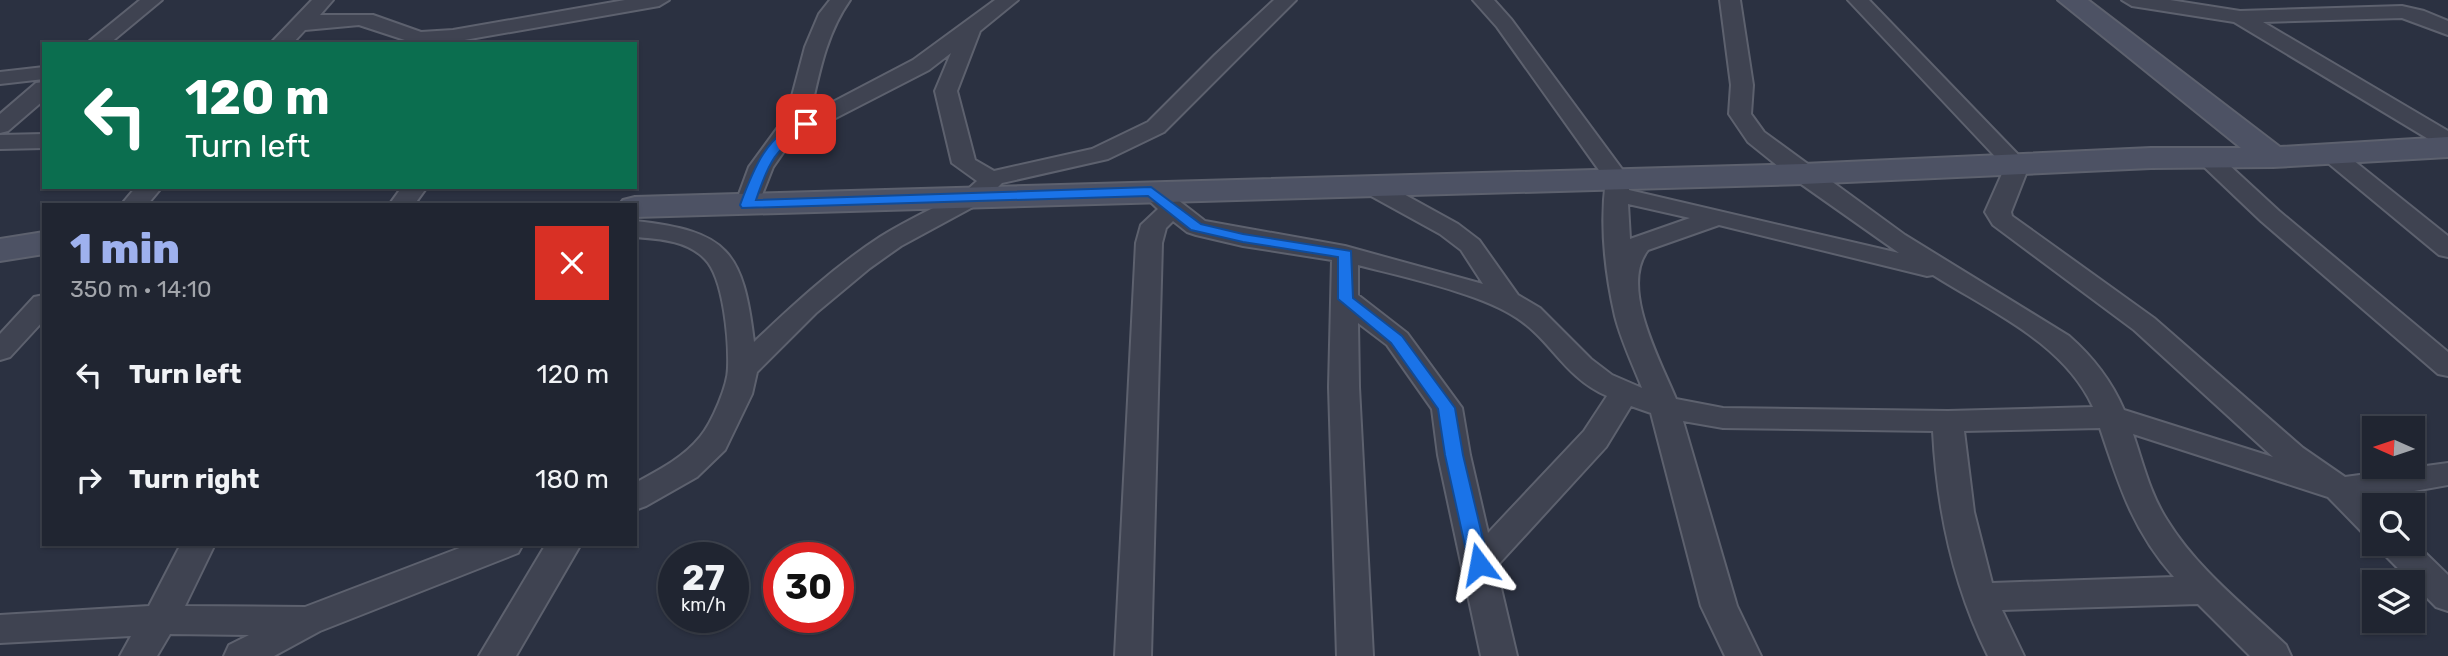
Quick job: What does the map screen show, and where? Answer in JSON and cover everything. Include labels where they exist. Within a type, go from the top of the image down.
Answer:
[{"type":"street","points":[[99,42],[152,0]]},
{"type":"street","points":[[282,42],[323,0]]},
{"type":"street","points":[[298,25],[324,20],[359,19],[373,21],[419,38],[463,35],[659,0]]},
{"type":"street","points":[[747,205],[761,167],[798,115],[814,47],[829,14],[840,0]]},
{"type":"street","points":[[784,136],[921,65],[1008,0]]},
{"type":"street","points":[[743,369],[806,307],[861,262],[984,187],[1100,154],[1156,127],[1222,59],[1286,0]]},
{"type":"street","points":[[1730,0],[1742,85],[1740,114],[1756,137],[1803,174],[1950,274],[2069,349],[2091,377],[2113,417],[2151,523],[2207,590],[2273,656]]},
{"type":"street","points":[[1858,0],[2017,166]]},
{"type":"street","points":[[2071,0],[2273,157]]},
{"type":"street","points":[[2132,0],[2240,17],[2402,12],[2417,15],[2448,29]]},
{"type":"street","points":[[1485,4],[1617,187],[1616,231],[1629,317],[1664,406],[1719,606],[1743,656]]},
{"type":"street","points":[[2240,17],[2448,141]]},
{"type":"street","points":[[517,42],[530,24]]},
{"type":"street","points":[[971,28],[949,80],[947,98],[964,163],[982,175],[984,187]]},
{"type":"street","points":[[0,78],[42,73]]},
{"type":"street","points":[[0,126],[42,90]]},
{"type":"street","points":[[0,142],[42,141]]},
{"type":"street","points":[[637,207],[747,205],[984,187],[1163,200],[1371,186],[1617,187],[1803,174],[2448,148]]},
{"type":"street","points":[[2330,153],[2448,249]]},
{"type":"street","points":[[2208,158],[2270,216],[2448,367]]},
{"type":"street","points":[[2017,166],[1998,212],[2002,220],[2124,308],[2292,456],[2339,489],[2362,511]]},
{"type":"street","points":[[1371,186],[1449,229],[1470,245],[1508,301]]},
{"type":"street","points":[[1617,187],[1718,217],[1950,274]]},
{"type":"street","points":[[135,203],[148,189]]},
{"type":"street","points":[[403,203],[413,189]]},
{"type":"street","points":[[1163,200],[1190,223],[1205,229],[1345,254],[1431,276],[1508,301],[1530,314],[1590,374],[1624,393],[1664,406],[1723,418],[1948,421],[2113,417],[2339,489],[2369,487],[2448,474]]},
{"type":"street","points":[[1133,656],[1149,243],[1163,200]]},
{"type":"street","points":[[1624,289],[1631,256],[1639,245],[1718,217]]},
{"type":"street","points":[[637,229],[677,233],[709,246],[720,256],[730,277],[743,369],[737,394],[714,442],[686,469],[637,497]]},
{"type":"street","points":[[0,250],[42,243]]},
{"type":"street","points":[[1345,254],[1344,387],[1355,656]]},
{"type":"street","points":[[1346,299],[1397,340],[1444,402],[1499,656]]},
{"type":"street","points":[[0,351],[42,305]]},
{"type":"street","points":[[1479,564],[1595,439],[1624,393]]},
{"type":"street","points":[[1948,421],[1953,493],[1979,597],[2006,656]]},
{"type":"street","points":[[138,656],[160,620],[197,546]]},
{"type":"street","points":[[242,656],[307,621],[501,546]]},
{"type":"street","points":[[497,656],[563,546]]},
{"type":"street","points":[[2407,556],[2448,597]]},
{"type":"street","points":[[1979,597],[2207,590]]},
{"type":"street","points":[[0,629],[160,620],[307,621]]},
{"type":"route","points":[[806,124],[784,136],[774,148],[761,167],[747,205],[761,202],[1151,191],[1196,227],[1243,238],[1345,254],[1346,299],[1397,340],[1432,384],[1447,408],[1454,455],[1479,564]]}]
